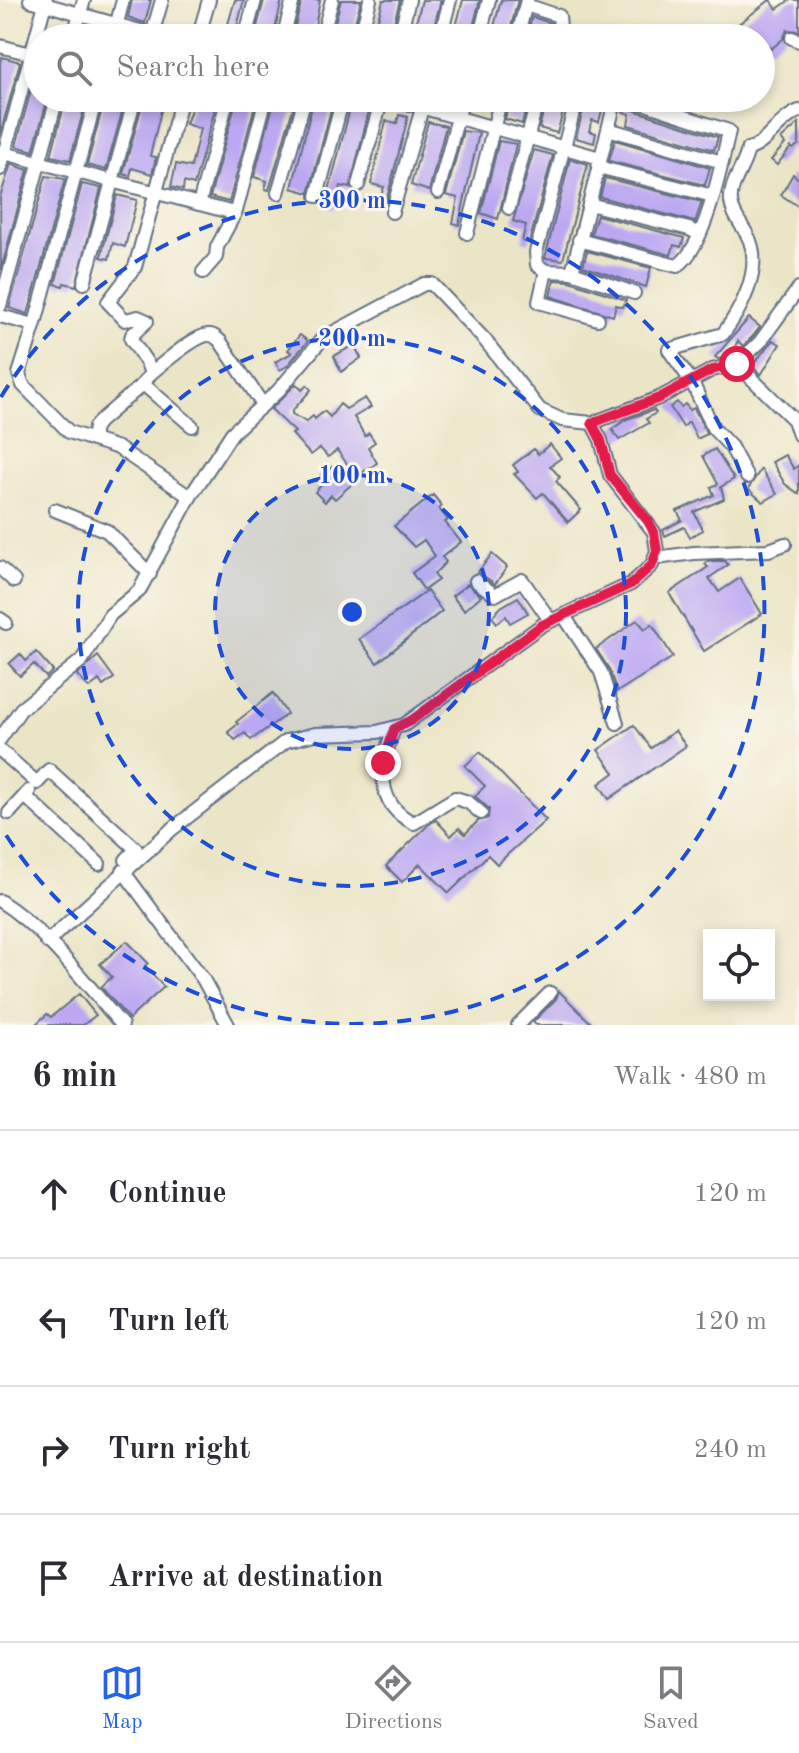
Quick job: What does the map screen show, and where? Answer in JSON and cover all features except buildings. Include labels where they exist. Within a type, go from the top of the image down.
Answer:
[{"type":"street","points":[[30,0],[45,2],[98,24]]},
{"type":"street","points":[[77,24],[84,0]]},
{"type":"street","points":[[116,24],[123,0]]},
{"type":"street","points":[[158,24],[162,0]]},
{"type":"street","points":[[202,24],[209,0]]},
{"type":"street","points":[[249,24],[255,0]]},
{"type":"street","points":[[287,24],[293,0]]},
{"type":"street","points":[[326,24],[332,0]]},
{"type":"street","points":[[364,24],[370,0]]},
{"type":"street","points":[[403,24],[409,0]]},
{"type":"street","points":[[444,24],[450,0]]},
{"type":"street","points":[[483,24],[489,0]]},
{"type":"street","points":[[39,24],[45,2]]},
{"type":"street","points":[[521,24],[526,3],[559,16],[560,24]]},
{"type":"street","points":[[0,46],[24,52]]},
{"type":"street","points":[[0,169],[24,78]]},
{"type":"street","points":[[671,112],[724,129],[748,149],[755,148],[784,117],[799,111]]},
{"type":"street","points":[[0,306],[53,112]]},
{"type":"street","points":[[92,112],[19,374],[23,385],[69,432],[118,448],[190,497]]},
{"type":"street","points":[[84,283],[131,112]]},
{"type":"street","points":[[178,112],[135,267],[108,302],[125,320],[138,317],[147,321],[131,339],[147,363],[147,379],[192,426]]},
{"type":"street","points":[[199,204],[224,112]]},
{"type":"street","points":[[203,272],[216,257],[217,247],[234,213],[262,112]]},
{"type":"street","points":[[278,193],[301,112]]},
{"type":"street","points":[[317,196],[339,112]]},
{"type":"street","points":[[358,185],[378,112]]},
{"type":"street","points":[[392,212],[422,112]]},
{"type":"street","points":[[442,112],[713,196]]},
{"type":"street","points":[[438,192],[460,112]]},
{"type":"street","points":[[467,233],[497,112]]},
{"type":"street","points":[[509,208],[534,112]]},
{"type":"street","points":[[573,112],[535,259],[537,265],[546,271],[572,272],[634,293]]},
{"type":"street","points":[[572,272],[612,112]]},
{"type":"street","points":[[608,129],[722,162]]},
{"type":"street","points":[[579,240],[679,265],[690,254],[713,196],[722,162],[724,129]]},
{"type":"street","points":[[747,477],[731,447],[713,428],[692,382],[669,350],[723,334],[748,290],[752,271],[751,243],[731,202],[734,184],[748,149]]},
{"type":"street","points":[[2,152],[234,213]]},
{"type":"street","points":[[589,204],[699,234]]},
{"type":"street","points":[[546,271],[539,302],[598,319]]},
{"type":"street","points":[[0,739],[21,709],[82,660],[110,615],[137,593],[190,497],[232,433],[284,385],[323,338],[428,283],[436,287],[484,339],[540,410],[562,420],[592,423],[641,406],[708,372],[737,364],[766,335],[799,288]]},
{"type":"street","points":[[0,316],[34,325]]},
{"type":"street","points":[[93,440],[95,427],[100,421],[147,379],[193,343],[212,335],[220,341],[263,405]]},
{"type":"street","points":[[737,364],[794,420],[799,435]]},
{"type":"street","points":[[47,942],[122,869],[286,741],[315,734],[394,729],[412,720],[550,620],[631,584],[646,572],[656,558],[654,532],[610,475],[601,440],[592,423]]},
{"type":"street","points":[[55,510],[104,529],[150,574]]},
{"type":"street","points":[[656,558],[769,550],[785,544]]},
{"type":"street","points":[[0,568],[14,581]]},
{"type":"street","points":[[476,581],[495,595],[522,580],[550,620]]},
{"type":"street","points":[[564,616],[601,672],[617,723]]},
{"type":"street","points":[[394,729],[385,752],[383,770],[385,792],[397,812],[414,823],[455,798],[468,802],[481,813]]},
{"type":"street","points":[[0,750],[37,783]]},
{"type":"street","points":[[9,813],[49,770],[136,849],[122,869]]},
{"type":"street","points":[[25,796],[99,864]]},
{"type":"street","points":[[122,869],[203,979],[228,1025]]},
{"type":"street","points":[[0,901],[47,942],[122,1025]]},
{"type":"street","points":[[518,1025],[550,993]]},
{"type":"route","points":[[383,763],[394,729],[412,720],[550,620],[631,584],[646,572],[656,558],[654,532],[610,475],[601,440],[592,423],[641,406],[712,370],[737,364]]}]
